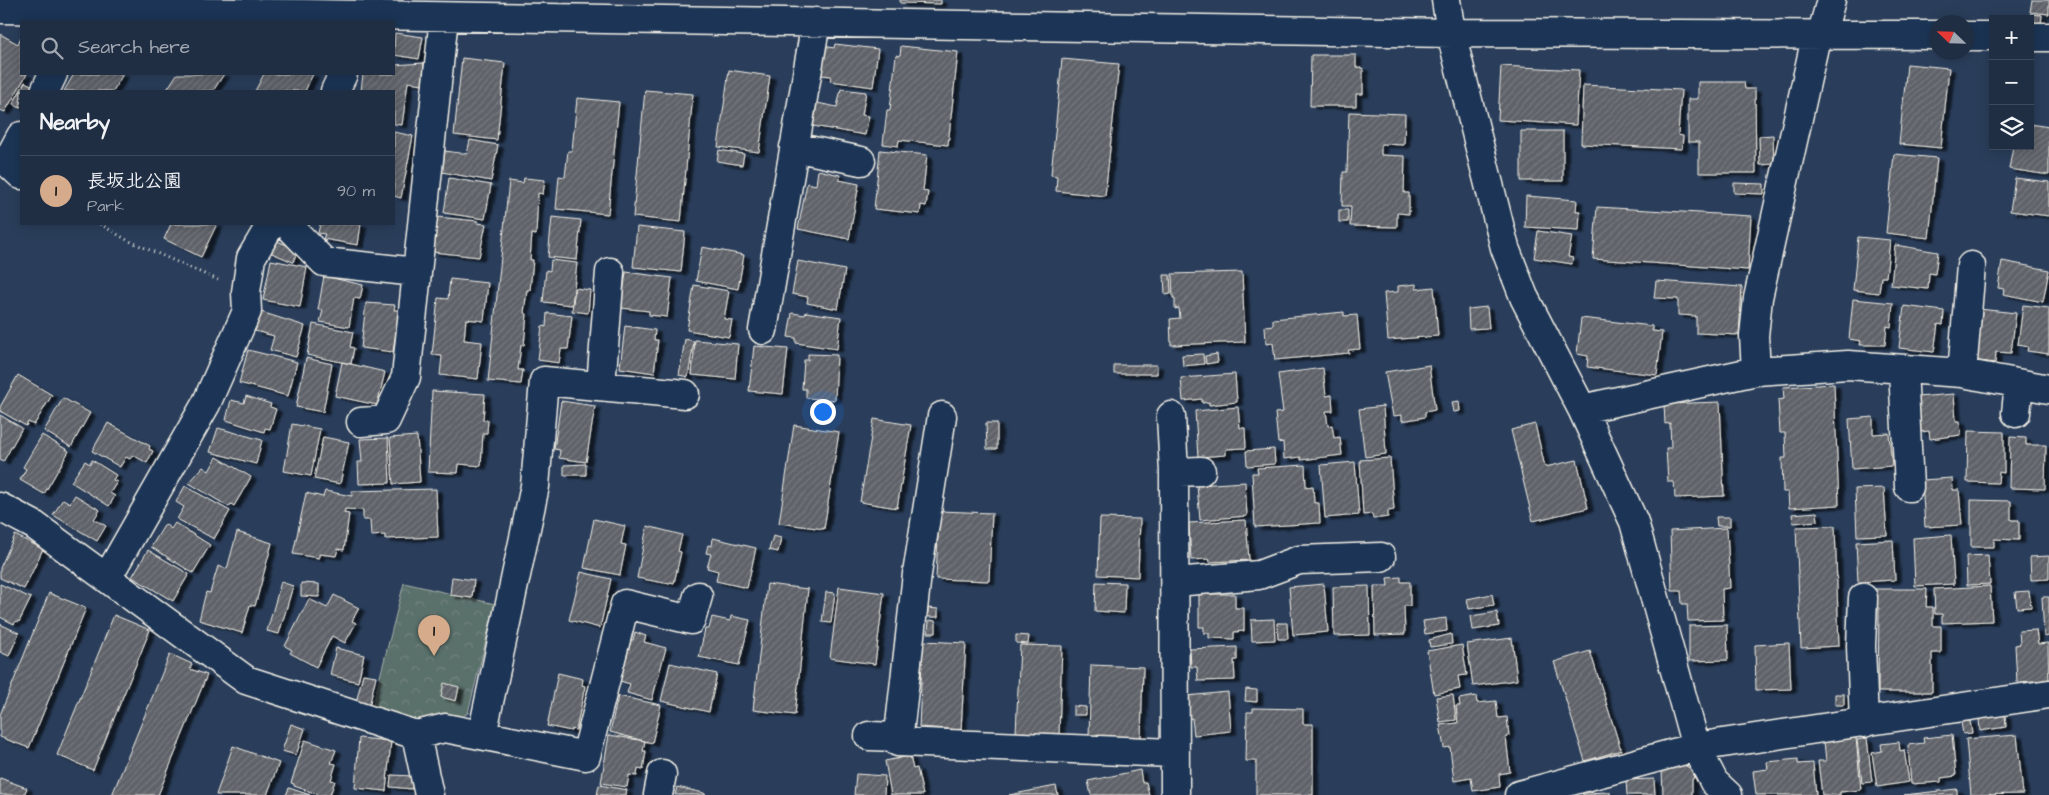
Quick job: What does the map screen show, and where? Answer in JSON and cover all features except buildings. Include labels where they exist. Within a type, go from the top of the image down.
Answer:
[{"type":"street","points":[[1446,0],[1451,33],[1505,248],[1524,297],[1582,410],[1634,522],[1696,748],[1714,782],[1728,795]]},
{"type":"street","points":[[1756,371],[1754,336],[1758,298],[1820,33],[1831,0]]},
{"type":"street","points":[[0,9],[74,16],[371,12],[444,17],[559,9],[816,22],[1451,33],[1929,35]]},
{"type":"street","points":[[361,422],[386,420],[406,377],[444,17]]},
{"type":"street","points":[[763,330],[816,22]]},
{"type":"street","points":[[1974,36],[1989,36]]},
{"type":"street","points":[[2034,37],[2049,37]]},
{"type":"street","points":[[45,90],[53,75]]},
{"type":"street","points":[[335,90],[343,75]]},
{"type":"street","points":[[20,138],[7,162],[20,174]]},
{"type":"street","points":[[794,147],[861,161]]},
{"type":"street","points":[[107,578],[206,404],[247,311],[246,292],[251,258],[270,225]]},
{"type":"street","points":[[288,225],[324,262],[416,272]]},
{"type":"street","points":[[1962,373],[1958,294],[1971,266]]},
{"type":"street","points":[[601,385],[610,272]]},
{"type":"street","points":[[1582,410],[1756,371],[1859,377],[1903,369],[1962,373],[2049,389]]},
{"type":"street","points":[[1903,369],[1919,456],[1909,487]]},
{"type":"street","points":[[482,735],[546,486],[544,381],[685,394]]},
{"type":"street","points":[[2016,413],[2019,384]]},
{"type":"street","points":[[942,416],[917,574],[898,742],[1173,753]]},
{"type":"street","points":[[1171,416],[1174,472],[1173,753],[1175,795]]},
{"type":"street","points":[[1174,472],[1201,471]]},
{"type":"street","points":[[0,507],[34,525],[246,680],[416,735],[445,728],[586,756],[625,604],[692,619]]},
{"type":"street","points":[[1175,582],[1258,575],[1299,560],[1353,546],[1381,557]]},
{"type":"street","points":[[1863,598],[1861,646],[1864,723]]},
{"type":"street","points":[[1518,795],[1555,790],[1696,748],[2049,694]]},
{"type":"street","points":[[416,735],[429,795]]},
{"type":"street","points":[[868,736],[899,737]]},
{"type":"path","points":[[102,225],[127,240],[246,292]]},
{"type":"green space","points":[[404,583],[495,604],[468,713],[458,719],[446,722],[421,721],[372,708]]},
{"type":"place","name":"長坂北公園","points":[[434,656]]}]
